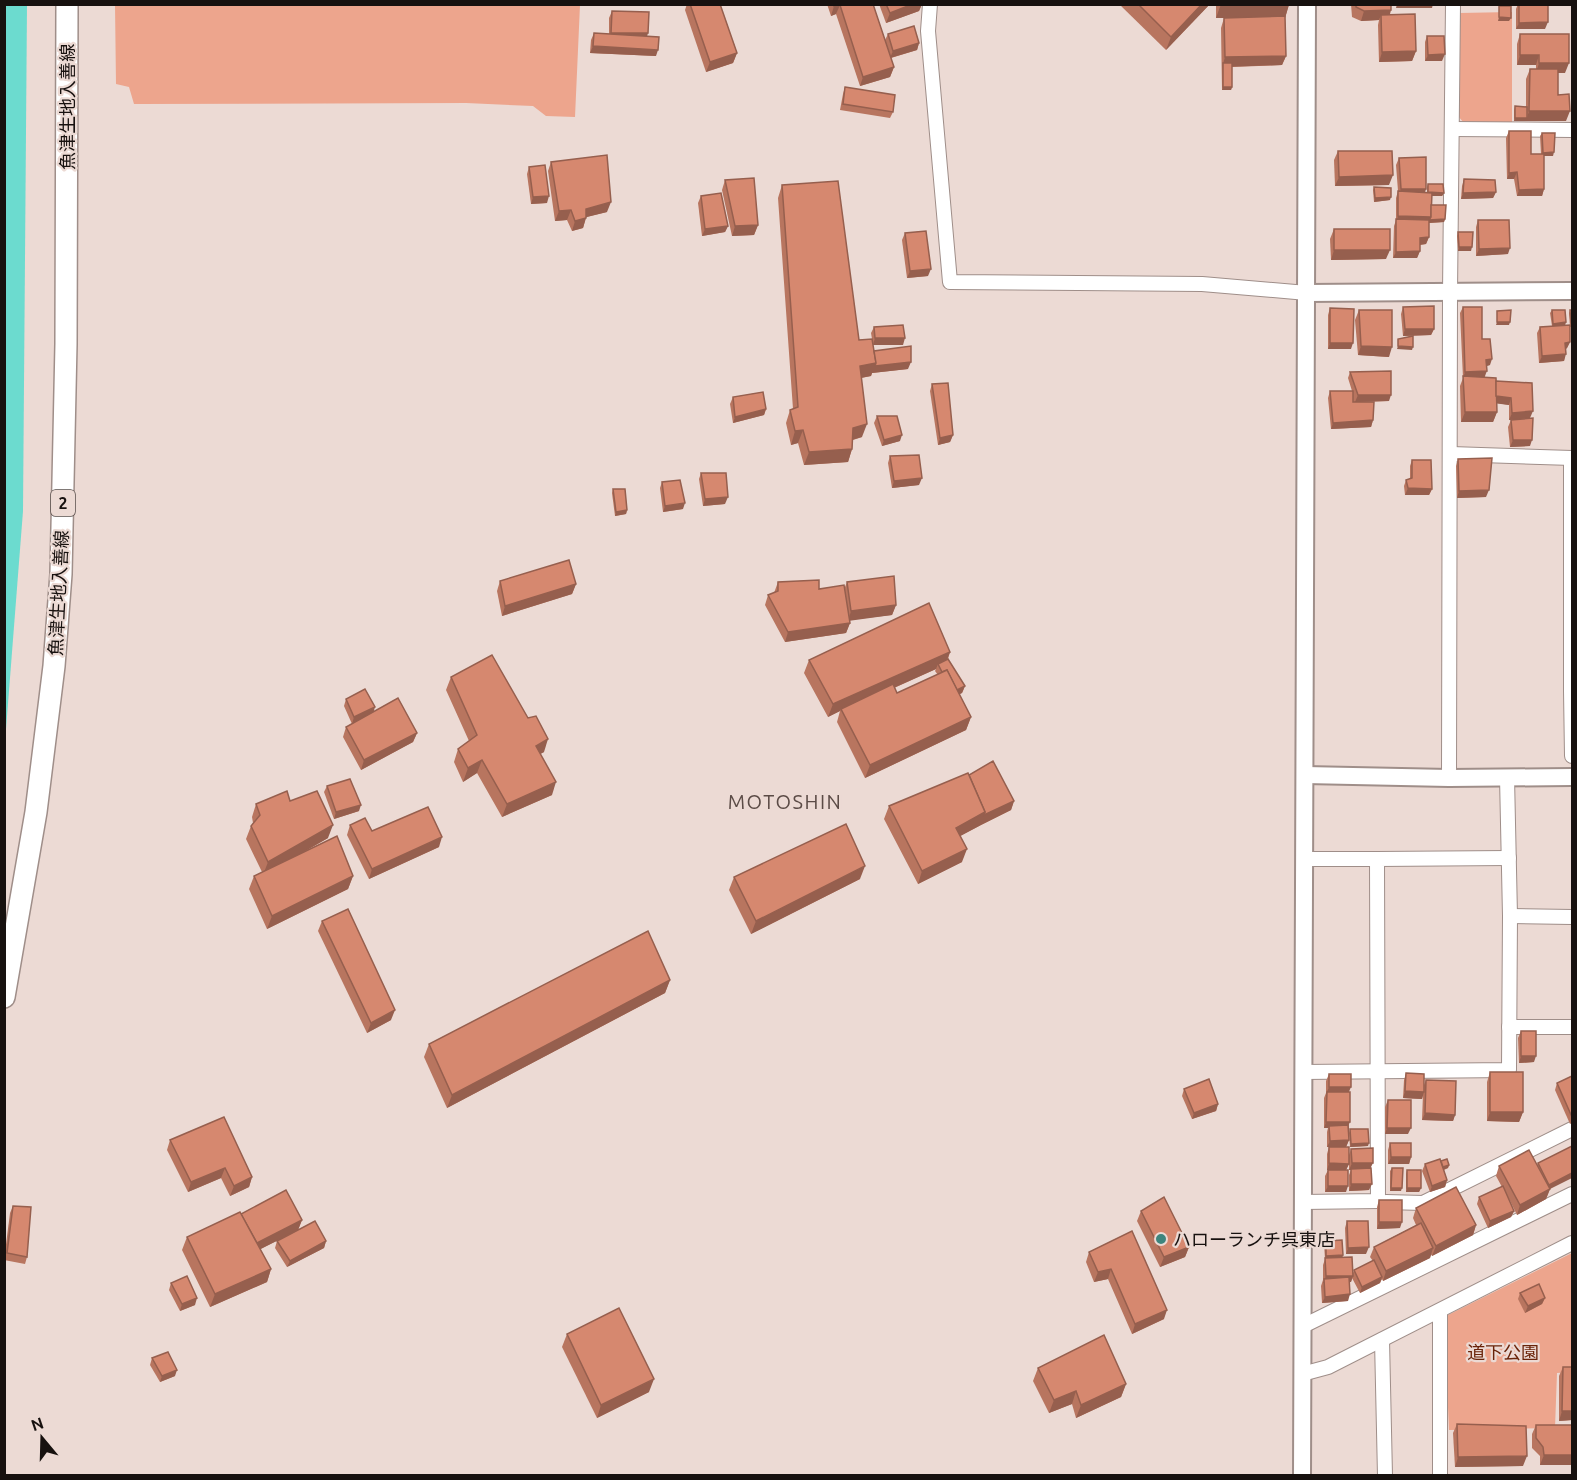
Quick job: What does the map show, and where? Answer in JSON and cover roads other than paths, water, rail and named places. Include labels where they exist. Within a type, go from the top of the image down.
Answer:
[{"type":"main road","name":"魚津生地入善線","points":[[4,997],[36,812],[54,666],[61,574],[66,344],[67,4]]},
{"type":"street","points":[[930,4],[928,31],[950,282],[1202,284],[1307,293],[1572,291]]},
{"type":"street","points":[[1302,1476],[1307,4]]},
{"type":"street","points":[[1449,778],[1453,4]]},
{"type":"street","points":[[1452,129],[1572,130]]},
{"type":"street","points":[[1451,454],[1572,458],[1570,691],[1572,756]]},
{"type":"street","points":[[1305,775],[1449,778],[1572,777]]},
{"type":"street","points":[[1304,1072],[1509,1070],[1510,916],[1507,777]]},
{"type":"street","points":[[1304,859],[1509,858]]},
{"type":"street","points":[[1377,859],[1378,1201]]},
{"type":"street","points":[[1510,916],[1572,917]]},
{"type":"street","points":[[1509,1027],[1572,1027]]},
{"type":"street","points":[[1303,1202],[1423,1203],[1459,1192],[1572,1129]]},
{"type":"street","points":[[1303,1326],[1478,1234],[1572,1194]]},
{"type":"street","points":[[1302,1374],[1328,1367],[1572,1243]]},
{"type":"street","points":[[1440,1311],[1440,1476]]},
{"type":"street","points":[[1382,1340],[1385,1476]]},
{"type":"water","points":[[4,5],[27,5],[23,511],[5,742]]},
{"type":"place","name":"ハローランチ呉東店","points":[[1161,1239]]},
{"type":"district","name":"MOTOSHIN","points":[[785,801]]},
{"type":"park label","name":"道下公園","points":[[1503,1352]]}]
